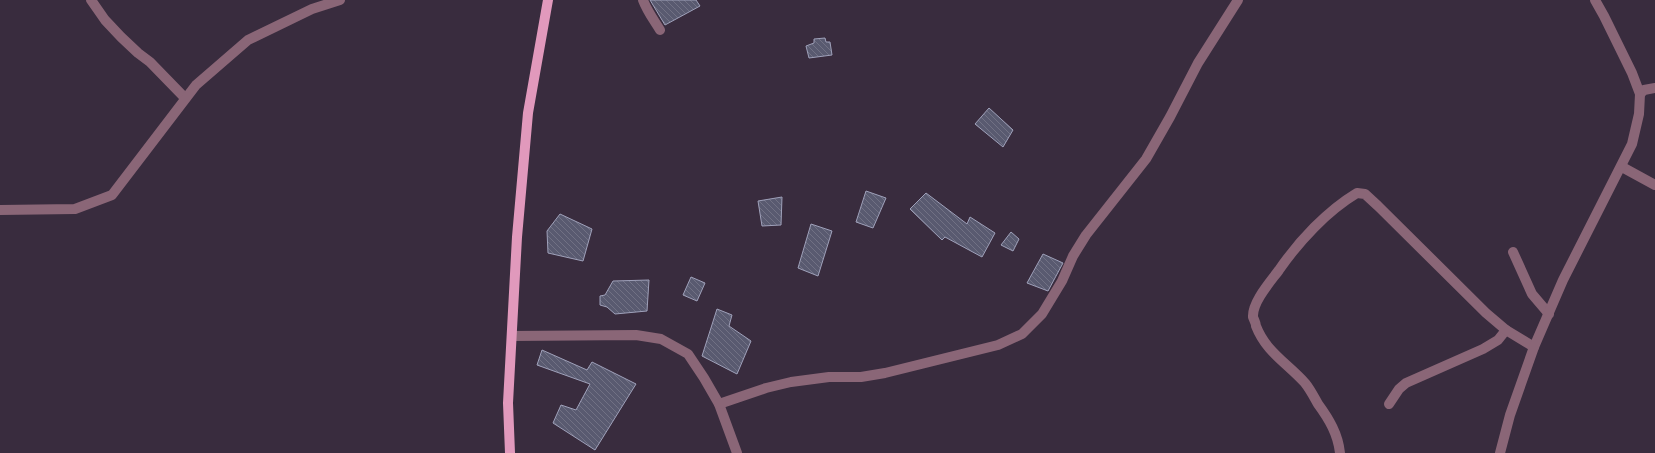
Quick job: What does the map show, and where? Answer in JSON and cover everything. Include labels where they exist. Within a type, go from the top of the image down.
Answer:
[{"type":"main road","points":[[510,453],[508,402],[517,237],[528,113],[548,0]]},
{"type":"street","points":[[91,0],[105,20],[120,37],[150,62],[185,98]]},
{"type":"street","points":[[0,210],[75,209],[112,195],[196,85],[248,40],[312,8],[340,0]]},
{"type":"street","points":[[643,0],[648,12],[660,30]]},
{"type":"street","points":[[719,404],[766,388],[791,382],[829,377],[861,376],[885,373],[998,345],[1022,334],[1042,314],[1062,281],[1073,256],[1086,235],[1146,159],[1198,63],[1238,0]]},
{"type":"street","points":[[1500,453],[1510,415],[1534,347],[1598,211],[1622,167],[1632,144],[1639,114],[1640,94],[1622,52],[1595,0]]},
{"type":"street","points":[[1640,94],[1644,90],[1655,88]]},
{"type":"street","points":[[1622,167],[1655,185]]},
{"type":"street","points":[[1340,453],[1338,442],[1328,417],[1306,384],[1287,364],[1269,349],[1260,335],[1253,316],[1258,300],[1284,262],[1304,239],[1343,202],[1357,193],[1365,194],[1486,313],[1506,330],[1534,347]]},
{"type":"street","points":[[1513,252],[1532,294],[1549,314]]},
{"type":"street","points":[[1389,404],[1398,389],[1406,383],[1483,349],[1498,340],[1506,330]]},
{"type":"street","points":[[512,336],[636,335],[661,339],[688,354],[719,404],[737,453]]},
{"type":"building","points":[[650,0],[696,0],[700,6],[665,25]]},
{"type":"building","points":[[825,38],[826,42],[830,42],[832,55],[809,58],[806,46],[814,43],[814,39]]},
{"type":"building","points":[[989,108],[1013,130],[1003,147],[975,124]]},
{"type":"building","points":[[866,191],[886,198],[873,228],[856,222]]},
{"type":"building","points":[[926,193],[967,224],[970,217],[995,233],[982,257],[945,237],[942,240],[910,209]]},
{"type":"building","points":[[782,197],[781,225],[762,226],[758,201]]},
{"type":"building","points":[[560,214],[592,229],[583,261],[548,253],[547,231]]},
{"type":"building","points":[[811,224],[832,231],[818,276],[798,268]]},
{"type":"building","points":[[1011,232],[1019,239],[1013,251],[1001,245]]},
{"type":"building","points":[[1043,254],[1063,263],[1048,291],[1027,283]]},
{"type":"building","points":[[691,277],[705,283],[697,301],[683,295]]},
{"type":"building","points":[[649,280],[647,311],[615,314],[607,307],[600,305],[600,296],[605,295],[613,281]]},
{"type":"building","points":[[717,309],[732,315],[729,326],[751,341],[737,374],[702,356]]},
{"type":"building","points":[[542,350],[587,370],[592,362],[636,384],[595,450],[553,423],[561,405],[576,410],[590,384],[537,365]]}]
